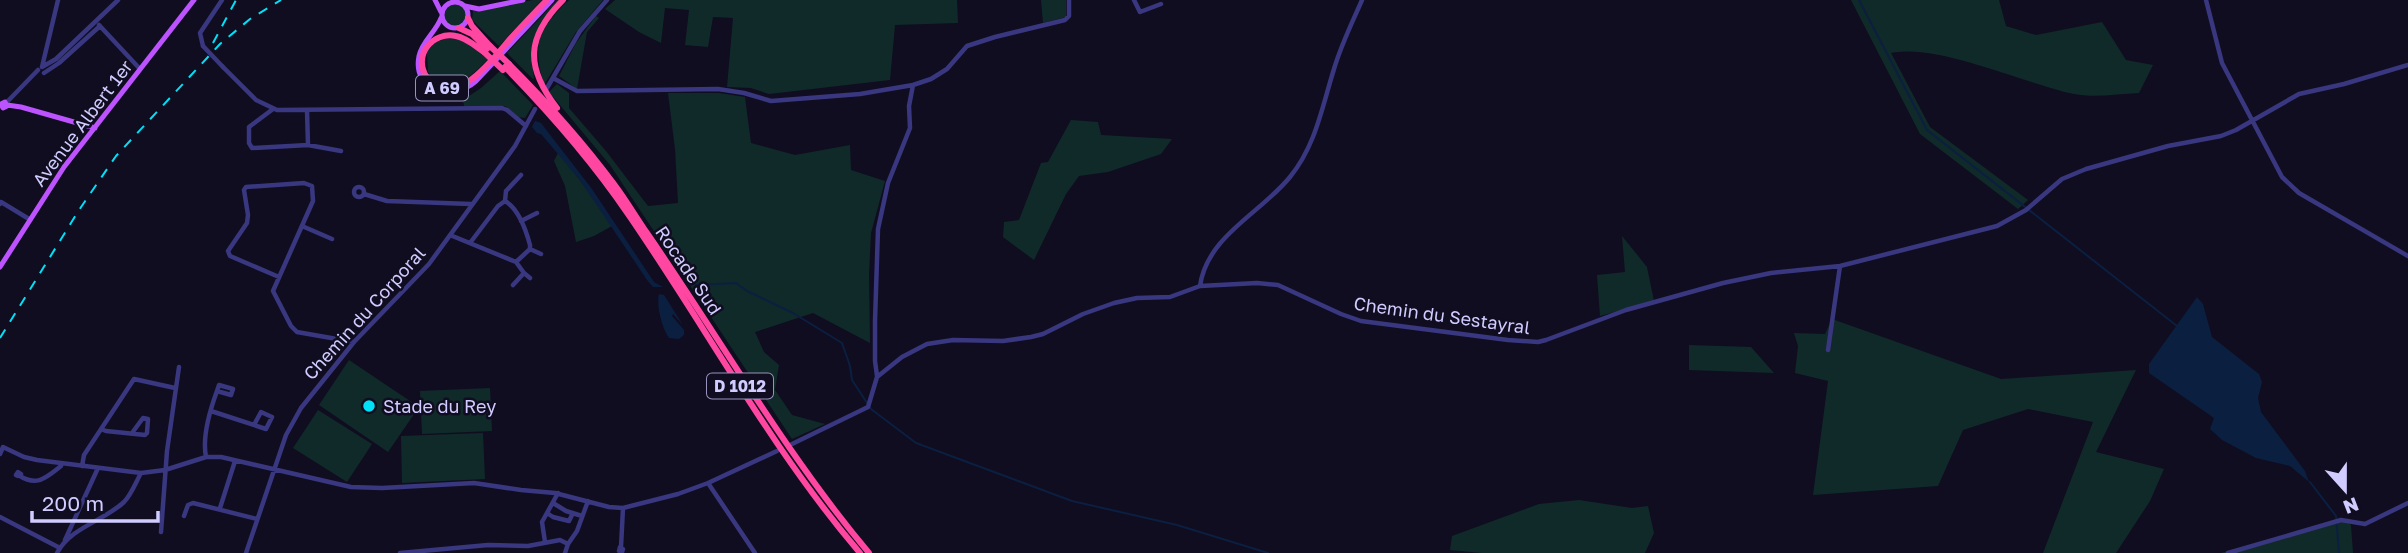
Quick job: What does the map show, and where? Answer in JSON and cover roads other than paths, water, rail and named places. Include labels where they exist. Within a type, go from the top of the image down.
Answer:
[{"type":"highway","name":"A 69","points":[[487,49],[458,36],[439,37],[428,45],[425,51],[422,64],[424,71],[431,82],[441,88],[455,88],[468,82],[549,0]]},
{"type":"highway","points":[[563,0],[538,31],[534,61],[546,93],[580,141]]},
{"type":"highway","name":"Rocade Sud","points":[[468,18],[487,49]]},
{"type":"highway","name":"Rocade Sud","points":[[459,28],[471,34],[560,117],[617,187],[775,428],[843,523],[869,553]]},
{"type":"highway","name":"Rocade Sud","points":[[506,67],[576,144],[621,204],[769,432],[836,526],[860,553]]},
{"type":"main road","name":"Avenue Albert 1er","points":[[0,267],[54,181],[194,0]]},
{"type":"main road","points":[[435,0],[450,28],[459,28],[468,18],[465,6]]},
{"type":"main road","points":[[442,15],[445,6],[451,1],[476,9],[523,0]]},
{"type":"main road","name":"A 69","points":[[442,15],[422,46],[418,66],[431,86],[438,91],[452,93],[465,89],[476,81],[549,0]]},
{"type":"main road","points":[[4,103],[95,128]]},
{"type":"street","points":[[41,70],[58,0]]},
{"type":"street","points":[[4,103],[98,24],[118,0]]},
{"type":"street","points":[[222,0],[200,33],[203,46],[256,100],[273,108],[502,108],[526,126]]},
{"type":"street","points":[[547,88],[580,31],[607,0]]},
{"type":"street","points":[[553,78],[577,92],[718,89],[771,101],[860,94],[914,85],[931,79],[947,69],[968,46],[1065,20],[1069,16],[1069,0]]},
{"type":"street","points":[[1134,0],[1140,12],[1161,4]]},
{"type":"street","points":[[1200,286],[1216,248],[1274,194],[1303,156],[1319,124],[1338,57],[1362,0]]},
{"type":"street","points":[[2206,0],[2222,64],[2281,177],[2289,186],[2408,256]]},
{"type":"street","points":[[98,24],[140,69]]},
{"type":"street","name":"Chemin du Sestayral","points":[[877,377],[902,357],[927,344],[953,340],[1003,341],[1031,337],[1114,303],[1137,298],[1170,296],[1200,286],[1270,283],[1292,289],[1361,321],[1538,342],[1626,310],[1723,283],[1840,266],[1997,226],[2027,209],[2054,185],[2085,169],[2168,146],[2221,136],[2252,122],[2298,94],[2408,65]]},
{"type":"street","points":[[792,444],[869,407],[877,377],[874,348],[878,229],[888,183],[910,128],[909,106],[914,85]]},
{"type":"street","points":[[13,95],[16,106]]},
{"type":"street","points":[[273,108],[250,128],[250,146],[257,149],[308,145],[341,151]]},
{"type":"street","name":"Chemin du Corporal","points":[[246,553],[286,435],[301,408],[354,342],[429,264],[515,146],[535,109]]},
{"type":"street","points":[[307,110],[308,145]]},
{"type":"street","points":[[470,243],[498,206],[505,201],[506,191],[521,175]]},
{"type":"street","points":[[279,277],[229,256],[228,251],[247,223],[244,190],[246,187],[304,183],[312,186],[313,201],[273,291],[291,326],[297,332],[354,342]]},
{"type":"street","points":[[364,194],[387,201],[472,204]]},
{"type":"street","points":[[505,201],[511,205],[521,221],[530,249]]},
{"type":"street","points":[[0,204],[1,202],[29,219]]},
{"type":"street","points":[[521,221],[537,213]]},
{"type":"street","points":[[302,226],[332,239]]},
{"type":"street","points":[[457,226],[456,233],[461,239]]},
{"type":"street","points":[[450,235],[516,262],[530,278]]},
{"type":"street","points":[[530,249],[541,254]]},
{"type":"street","points":[[516,262],[530,249]]},
{"type":"street","points":[[1828,350],[1840,266]]},
{"type":"street","points":[[513,285],[524,273]]},
{"type":"street","points":[[161,532],[165,470],[179,367]]},
{"type":"street","points":[[82,466],[84,455],[134,379],[175,388]]},
{"type":"street","points":[[206,457],[205,445],[217,391]]},
{"type":"street","points":[[211,411],[254,425]]},
{"type":"street","points":[[101,429],[145,435],[148,419],[143,418],[132,433]]},
{"type":"street","points":[[0,454],[3,447],[24,457],[61,464],[141,473],[165,470],[206,457],[221,457],[351,486],[382,488],[464,482],[558,494],[623,508],[708,483],[777,451]]},
{"type":"street","points":[[220,508],[235,461]]},
{"type":"street","points":[[20,476],[30,481],[39,481],[61,464]]},
{"type":"street","points":[[0,517],[60,548],[71,533],[98,468]]},
{"type":"street","points":[[71,533],[125,502],[141,473]]},
{"type":"street","points":[[708,483],[755,553]]},
{"type":"street","points":[[545,542],[542,522],[558,494]]},
{"type":"street","points":[[565,553],[588,501]]},
{"type":"street","points":[[184,516],[188,505],[193,503],[257,519]]},
{"type":"street","points":[[553,503],[582,516]]},
{"type":"street","points":[[2228,553],[2341,520],[2365,523],[2408,503]]},
{"type":"street","points":[[621,547],[623,508]]},
{"type":"street","points":[[547,513],[569,521],[573,513]]},
{"type":"street","points":[[400,553],[488,545],[528,546],[560,540],[568,544]]},
{"type":"water","points":[[535,121],[541,123],[592,189],[654,282],[663,287],[653,287],[647,280],[580,180],[532,127]]},
{"type":"water","points":[[659,294],[664,295],[683,325],[673,314],[684,330],[684,335],[679,339],[669,338],[664,328],[659,310]]},
{"type":"water","points":[[2197,297],[2203,304],[2212,337],[2259,374],[2262,382],[2258,398],[2261,412],[2305,471],[2309,482],[2290,466],[2256,458],[2222,440],[2210,429],[2214,418],[2149,373],[2149,364]]},
{"type":"waterway","points":[[1859,0],[1927,130],[2177,326]]},
{"type":"waterway","points":[[696,285],[736,283],[842,343],[852,380],[871,409],[916,443],[1072,501],[1177,525],[1268,553]]},
{"type":"waterway","points":[[2310,482],[2336,516],[2339,553]]},
{"type":"railway","points":[[213,43],[236,0]]},
{"type":"railway","points":[[0,338],[79,210],[116,156],[220,44],[250,19],[281,0]]},
{"type":"place","name":"Stade du Rey","points":[[369,406]]}]
